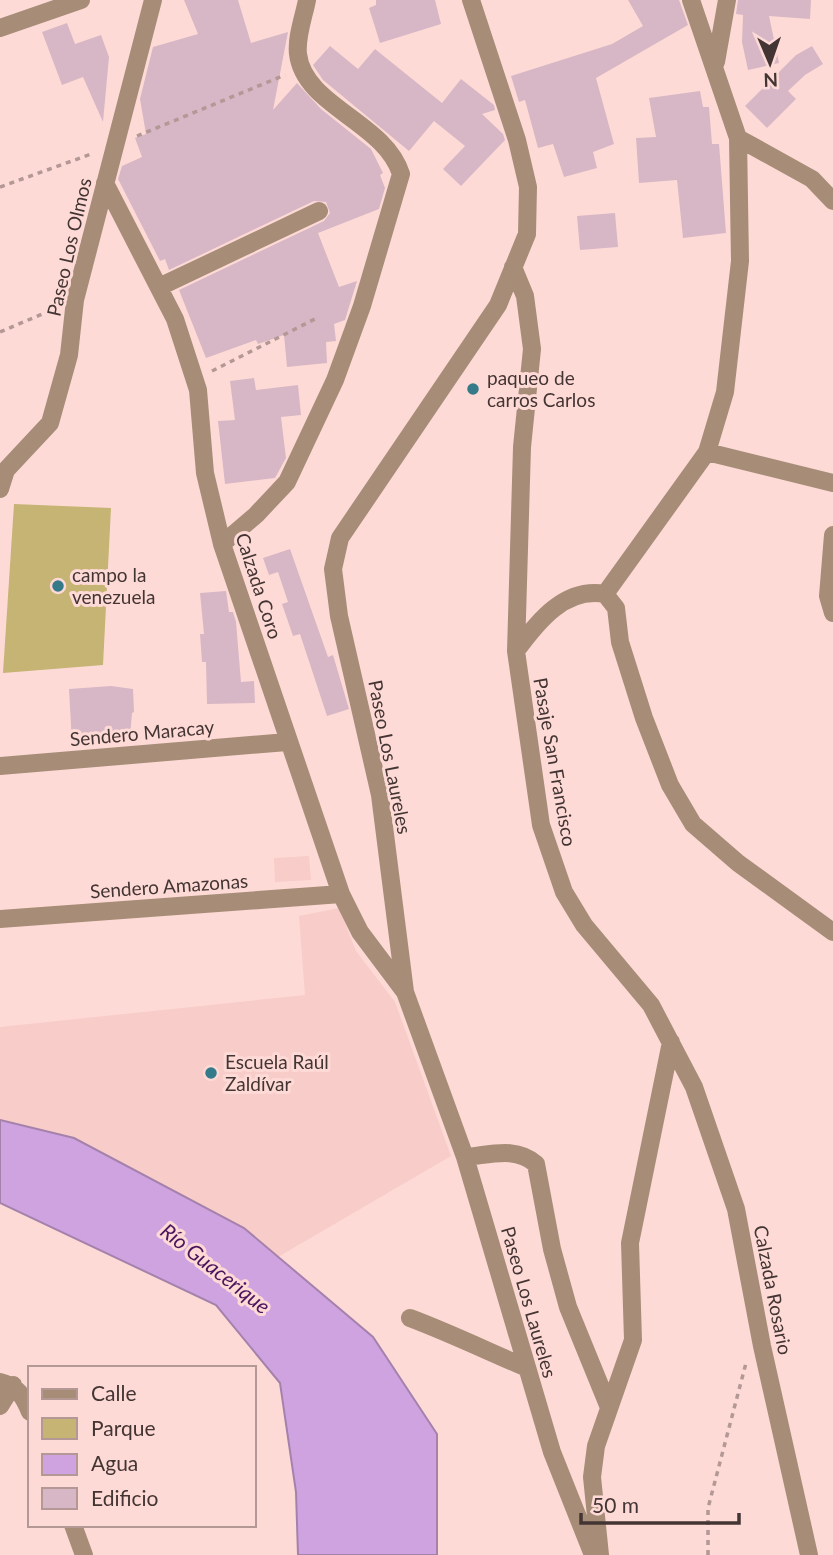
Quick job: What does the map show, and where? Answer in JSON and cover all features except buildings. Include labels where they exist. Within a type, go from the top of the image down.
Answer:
[{"type":"street","points":[[0,28],[81,0]]},
{"type":"street","name":"Paseo Los Olmos","points":[[0,489],[3,465],[50,423],[69,355],[75,300],[153,0]]},
{"type":"street","points":[[222,544],[256,515],[287,482],[335,380],[366,294],[401,174],[396,156],[314,87],[302,68],[298,51],[307,0]]},
{"type":"street","name":"Paseo Los Laureles","points":[[471,0],[517,140],[528,187],[527,234],[498,304],[340,538],[333,569],[339,615],[380,795],[405,992],[465,1157],[551,1452],[593,1555]]},
{"type":"street","points":[[605,594],[707,452],[725,392],[740,261],[738,138],[716,65],[691,0]]},
{"type":"street","points":[[716,65],[727,0]]},
{"type":"street","points":[[738,138],[812,179],[833,201]]},
{"type":"street","name":"Calzada Coro","points":[[104,183],[174,319],[194,380],[205,472],[222,544],[287,742],[341,894],[360,932],[405,992]]},
{"type":"street","points":[[159,287],[319,211]]},
{"type":"street","name":"Pasaje San Francisco","points":[[513,267],[525,296],[532,348],[522,447],[516,651],[541,825],[559,880],[584,925],[651,1005],[671,1042]]},
{"type":"street","points":[[707,452],[833,483]]},
{"type":"street","points":[[833,535],[828,596],[833,613]]},
{"type":"street","points":[[516,651],[535,624],[558,605],[587,590],[605,594],[616,608],[620,642],[644,718],[670,785],[694,824],[738,863],[833,932]]},
{"type":"street","name":"Sendero Maracay","points":[[0,766],[287,742]]},
{"type":"street","name":"Sendero Amazonas","points":[[0,919],[341,894]]},
{"type":"street","points":[[600,1555],[592,1476],[596,1446],[608,1405],[624,1370],[633,1340],[630,1243],[671,1042]]},
{"type":"street","name":"Calzada Rosario","points":[[671,1042],[694,1087],[736,1209],[762,1346],[808,1555]]},
{"type":"street","points":[[465,1157],[513,1152],[525,1155],[536,1164],[552,1249],[568,1307],[608,1405]]},
{"type":"street","points":[[410,1318],[465,1338],[478,1347],[527,1368]]},
{"type":"street","points":[[0,1406],[6,1383],[24,1398],[28,1407]]},
{"type":"street","points":[[74,1527],[84,1555]]},
{"type":"path","points":[[0,187],[114,145],[302,68]]},
{"type":"path","points":[[0,332],[75,300]]},
{"type":"path","points":[[194,380],[315,319]]},
{"type":"path","points":[[708,1555],[708,1508],[716,1471],[743,1367],[762,1346]]},
{"type":"shaded area","points":[[309,856],[311,880],[275,882],[274,858]]},
{"type":"shaded area","name":"Escuela Raúl Zaldívar","points":[[339,908],[356,951],[395,1002],[451,1156],[278,1257],[244,1228],[74,1138],[0,1120],[0,1027],[305,995],[299,916]]},
{"type":"green space","name":"campo la venezuela","points":[[14,504],[111,508],[103,665],[3,673]]},
{"type":"water","name":"Río Guacerique","points":[[0,1120],[74,1138],[244,1228],[373,1337],[437,1434],[437,1555],[298,1555],[296,1492],[280,1383],[216,1305],[0,1203]]},
{"type":"place","name":"paqueo de carros Carlos","points":[[473,389]]},
{"type":"place","name":"campo la venezuela","points":[[58,586]]},
{"type":"place","name":"Escuela Raúl Zaldívar","points":[[211,1073]]}]
